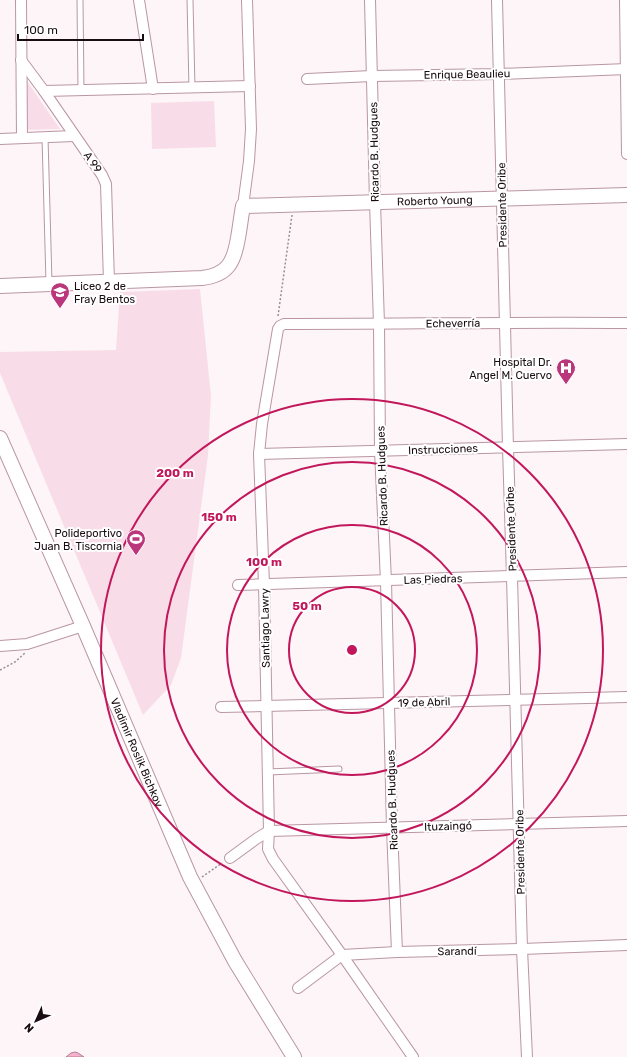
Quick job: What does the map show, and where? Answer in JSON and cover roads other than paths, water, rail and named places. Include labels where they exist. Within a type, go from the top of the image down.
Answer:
[{"type":"street","points":[[21,0],[22,138]]},
{"type":"street","points":[[139,0],[153,89]]},
{"type":"street","points":[[0,286],[202,278],[213,276],[222,272],[226,268],[232,260],[236,247],[243,206],[250,145],[250,86],[247,0]]},
{"type":"street","name":"Ricardo B. Hudgues","points":[[370,0],[379,324],[380,451],[386,581],[388,703],[397,952]]},
{"type":"street","name":"Presidente Oribe","points":[[497,0],[522,949],[527,1057]]},
{"type":"street","points":[[625,0],[627,154]]},
{"type":"street","name":"A 99","points":[[21,60],[102,175],[106,184],[109,282]]},
{"type":"street","name":"Enrique Beaulieu","points":[[307,79],[627,69]]},
{"type":"street","points":[[44,91],[250,86]]},
{"type":"street","points":[[0,139],[74,136]]},
{"type":"street","name":"Roberto Young","points":[[243,206],[627,195]]},
{"type":"street","name":"Echeverría","points":[[280,326],[284,324],[505,322],[627,323]]},
{"type":"street","name":"Santiago Lawry","points":[[280,326],[276,337],[261,428],[259,454],[264,584],[270,831],[268,849],[273,859],[342,955]]},
{"type":"street","name":"Vladimir Roslik Bichkov","points":[[0,438],[193,882],[235,961],[294,1057]]},
{"type":"street","name":"Instrucciones","points":[[259,454],[627,444]]},
{"type":"street","name":"Las Piedras","points":[[238,585],[627,572]]},
{"type":"street","points":[[0,646],[27,644],[82,626]]},
{"type":"street","name":"19 de Abril","points":[[221,707],[627,697]]},
{"type":"street","name":"Ituzaingó","points":[[270,831],[627,821]]},
{"type":"street","points":[[230,858],[256,839],[270,831]]},
{"type":"street","name":"Sarandí","points":[[342,955],[627,945]]},
{"type":"street","points":[[298,988],[342,955],[413,1057]]},
{"type":"lane","points":[[80,0],[81,90]]},
{"type":"lane","points":[[190,0],[192,88]]},
{"type":"lane","points":[[45,137],[50,284]]},
{"type":"lane","points":[[268,772],[339,769]]},
{"type":"place","name":"Liceo 2 de Fray Bentos","points":[[60,309]]},
{"type":"place","name":"Hospital Dr. Angel M. Cuervo","points":[[566,385]]},
{"type":"place","name":"Polideportivo Juan B. Tiscornia","points":[[136,556]]}]
